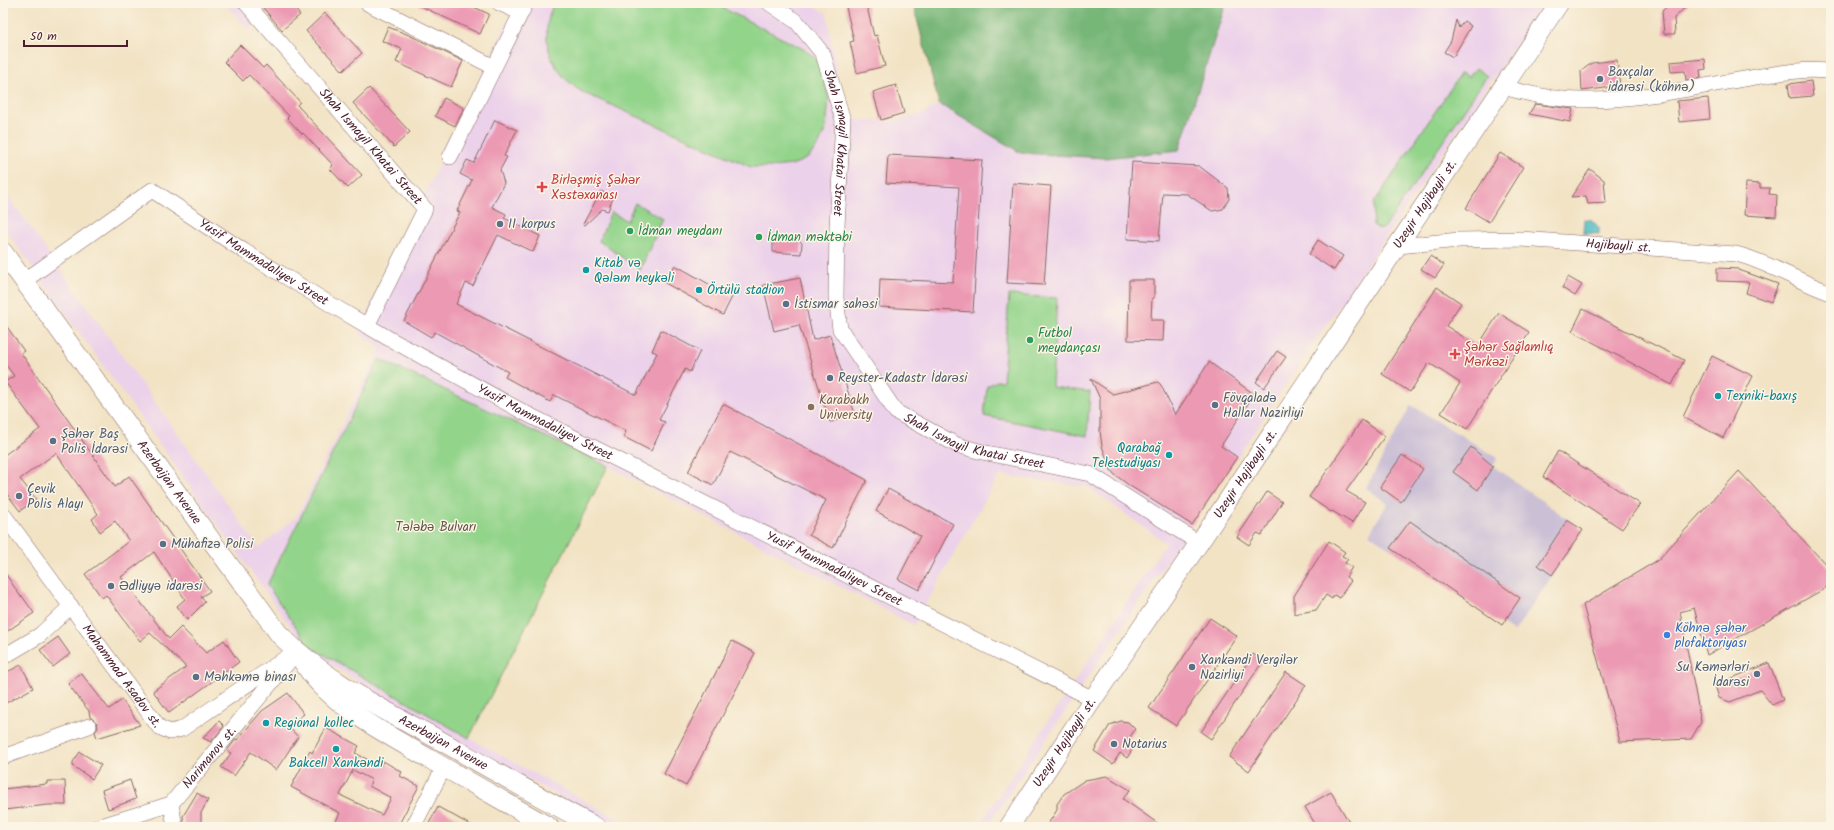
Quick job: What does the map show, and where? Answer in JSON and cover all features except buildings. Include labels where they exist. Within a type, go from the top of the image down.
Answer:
[{"type":"main road","name":"Uzeyir Hajibayli st.","points":[[1009,827],[1559,3]]},
{"type":"main road","name":"Azerbaijan Avenue","points":[[3,252],[280,634],[296,651],[343,686],[540,798],[596,827]]},
{"type":"main road","name":"Azerbaijan Avenue","points":[[296,651],[312,677],[332,697],[381,730],[549,827]]},
{"type":"main road","points":[[505,802],[516,783]]},
{"type":"street","name":"Shah Ismayil Khatai Street","points":[[246,3],[425,209],[367,326]]},
{"type":"street","points":[[367,3],[494,67]]},
{"type":"street","points":[[450,157],[523,8],[499,3]]},
{"type":"street","name":"Shah Ismayil Khatai Street","points":[[769,3],[797,22],[823,54],[844,120],[837,226],[836,298],[840,329],[896,412],[957,445],[982,452],[1090,474],[1199,544]]},
{"type":"street","points":[[1503,87],[1548,97],[1580,100],[1615,99],[1777,73],[1823,70],[1831,72]]},
{"type":"street","name":"Yusif Mammadaliyev Street","points":[[24,281],[152,190],[244,251],[367,326],[542,422],[1093,699]]},
{"type":"street","name":"Hajibayli st.","points":[[1398,246],[1459,240],[1520,239],[1736,254],[1756,259],[1782,273],[1831,293]]},
{"type":"street","name":"Mahammad Asadov st.","points":[[3,514],[72,606],[159,727],[170,732],[182,729],[296,651]]},
{"type":"street","points":[[3,657],[40,635],[72,606]]},
{"type":"street","name":"Narimanov st.","points":[[171,804],[285,667],[296,651]]},
{"type":"street","points":[[3,757],[90,726]]},
{"type":"street","points":[[412,827],[444,767]]},
{"type":"street","points":[[98,827],[171,804],[175,827]]},
{"type":"shaded area","points":[[224,3],[253,3],[262,15],[249,30]]},
{"type":"shaded area","name":"Karabakh University","points":[[517,3],[806,3],[827,13],[844,120],[891,121],[925,113],[939,104],[913,3],[1544,3],[987,827],[978,827],[1166,543],[1088,487],[999,475],[914,625],[608,466],[469,738],[633,827],[617,827],[465,746],[308,651],[3,226],[3,189],[259,548],[297,516],[380,348],[358,332]]},
{"type":"shaded area","points":[[1411,405],[1498,458],[1493,466],[1583,530],[1514,632],[1369,534],[1388,503],[1366,488]]},
{"type":"green space","points":[[554,3],[713,3],[805,50],[818,60],[829,99],[826,128],[819,144],[808,158],[793,165],[751,167],[584,93],[563,76],[550,54],[547,42],[547,30],[549,16]]},
{"type":"green space","points":[[913,3],[1226,3],[1179,150],[1105,158],[1021,153],[939,104]]},
{"type":"green space","points":[[1476,68],[1487,76],[1386,226],[1379,229],[1373,225],[1374,203],[1461,73],[1469,77]]},
{"type":"green space","name":"İdman meydanı","points":[[635,203],[663,219],[640,270],[599,241],[611,212],[627,221]]},
{"type":"green space","name":"Futbol meydançası","points":[[1009,295],[1057,298],[1052,387],[1090,392],[1087,436],[984,416],[987,386],[997,381],[1003,381]]},
{"type":"green space","name":"Tələbə Bulvarı","points":[[379,359],[608,466],[469,738],[309,646],[267,585]]},
{"type":"water","points":[[1584,219],[1592,220],[1599,228],[1599,234],[1583,233]]},
{"type":"place","name":"Baxçalar idarəsi (köhnə)","points":[[1600,79]]},
{"type":"place","name":"Birləşmiş Şəhər Xəstəxanası","points":[[542,187]]},
{"type":"place","name":"II korpus","points":[[500,224]]},
{"type":"place","name":"İdman meydanı","points":[[630,231]]},
{"type":"place","name":"İdman məktəbi","points":[[759,237]]},
{"type":"place","name":"Kitab və Qələm heykəli","points":[[586,270]]},
{"type":"place","name":"Örtülü stadion","points":[[699,290]]},
{"type":"place","name":"İstismar sahəsi","points":[[786,304]]},
{"type":"place","name":"Futbol meydançası","points":[[1030,340]]},
{"type":"place","name":"Şəhər Sağlamlıq Mərkəzi","points":[[1455,354]]},
{"type":"place","name":"Reyster-Kadastr İdarəsi","points":[[830,378]]},
{"type":"place","name":"Texniki-baxış","points":[[1718,396]]},
{"type":"place","name":"Fövqaladə Hallar Nazirliyi","points":[[1215,405]]},
{"type":"place","name":"Karabakh University","points":[[811,407]]},
{"type":"place","name":"Şəhər Baş Polis İdarəsi","points":[[53,441]]},
{"type":"place","name":"Qarabağ Telestudiyası","points":[[1169,455]]},
{"type":"place","name":"Çevik Polis Alayı","points":[[19,496]]},
{"type":"place","name":"Mühafizə Polisi","points":[[163,544]]},
{"type":"place","name":"Ədliyyə idarəsi","points":[[111,586]]},
{"type":"place","name":"Köhnə şəhər plofaktoriyası","points":[[1667,635]]},
{"type":"place","name":"Xankəndi Vergilər Nazirliyi","points":[[1192,667]]},
{"type":"place","name":"Su Kəmərləri İdarəsi","points":[[1757,674]]},
{"type":"place","name":"Məhkəmə binası","points":[[196,677]]},
{"type":"place","name":"Regional kollec","points":[[266,723]]},
{"type":"place","name":"Notarius","points":[[1114,744]]},
{"type":"place","name":"Bakcell Xankəndi","points":[[336,749]]}]
